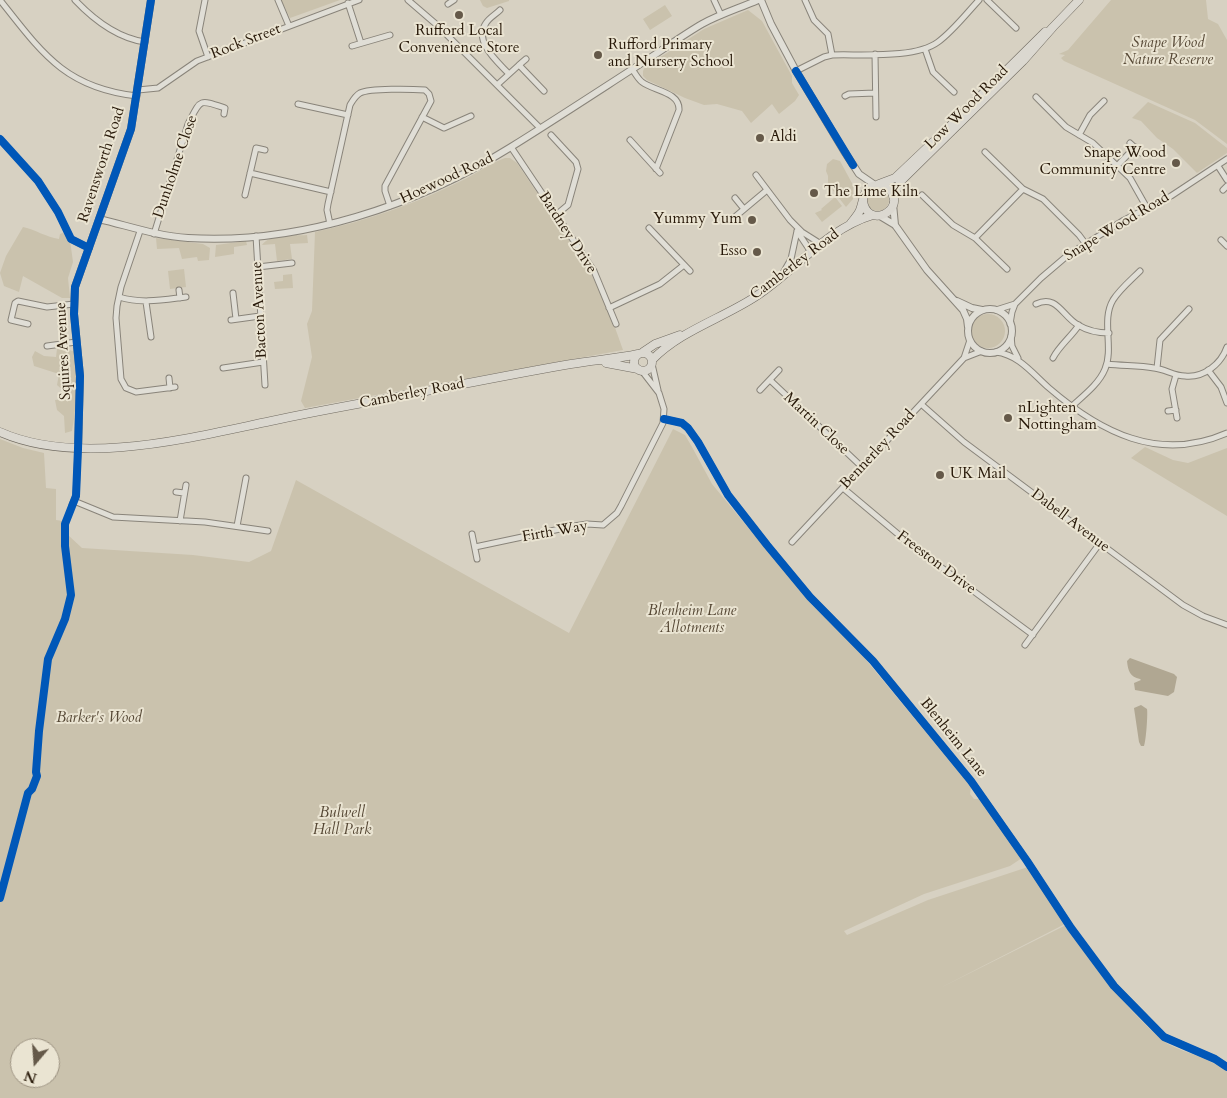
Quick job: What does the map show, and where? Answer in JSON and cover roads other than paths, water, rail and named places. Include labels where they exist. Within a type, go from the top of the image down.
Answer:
[{"type":"main road","name":"Low Wood Road","points":[[877,185],[895,178],[1036,39],[1079,0]]},
{"type":"main road","name":"Low Wood Road","points":[[893,196],[898,183],[1023,61],[1052,26]]},
{"type":"main road","points":[[877,185],[888,188],[893,196],[893,204],[888,212],[877,215],[866,209],[862,201],[866,190],[877,185]]},
{"type":"main road","name":"Camberley Road","points":[[851,223],[860,210],[862,201]]},
{"type":"main road","name":"Camberley Road","points":[[652,362],[664,349],[684,334],[736,309],[781,278],[821,244],[851,223],[877,215]]},
{"type":"main road","name":"Camberley Road","points":[[0,432],[41,445],[78,449],[118,447],[216,434],[570,364],[641,353],[673,336],[684,334]]},
{"type":"main road","points":[[641,353],[649,355],[652,362],[649,368],[640,370],[634,363],[635,358],[641,353]]},
{"type":"main road","name":"Camberley Road","points":[[592,362],[618,364],[640,370]]},
{"type":"street","name":"Rock Street","points":[[0,0],[38,47],[70,75],[113,94],[137,93],[163,86],[196,61],[359,0]]},
{"type":"street","points":[[75,0],[106,26],[144,42]]},
{"type":"street","name":"Ravensworth Road","points":[[88,248],[129,135],[151,0]]},
{"type":"street","points":[[205,0],[199,30],[208,56]]},
{"type":"street","points":[[278,0],[289,26]]},
{"type":"street","points":[[408,0],[454,41],[540,128]]},
{"type":"street","points":[[714,0],[721,15]]},
{"type":"street","points":[[760,0],[796,71],[859,174],[877,185]]},
{"type":"street","name":"Hoewood Road","points":[[99,219],[154,234],[222,238],[256,236],[330,224],[390,206],[462,175],[511,147],[703,23],[760,0]]},
{"type":"street","points":[[805,0],[814,20],[828,34],[832,55]]},
{"type":"street","points":[[796,71],[832,55],[905,53],[925,50],[940,41],[979,0]]},
{"type":"street","points":[[987,0],[1008,25],[1016,28]]},
{"type":"street","points":[[348,3],[361,43]]},
{"type":"street","points":[[500,10],[486,23],[484,28],[484,44],[490,54],[509,74]]},
{"type":"street","points":[[352,46],[390,35]]},
{"type":"street","points":[[925,50],[933,72],[954,92]]},
{"type":"street","points":[[875,54],[873,109],[876,117]]},
{"type":"street","points":[[497,85],[526,59]]},
{"type":"street","points":[[519,65],[544,91]]},
{"type":"street","points":[[632,69],[642,83],[674,97],[678,102],[679,110],[656,169]]},
{"type":"street","points":[[534,90],[539,86]]},
{"type":"street","points":[[943,92],[948,87]]},
{"type":"street","points":[[846,88],[847,95],[875,93]]},
{"type":"street","points":[[330,224],[327,210],[330,192],[350,105],[360,94],[371,90],[425,90],[429,94],[431,101],[385,186],[384,191],[390,206]]},
{"type":"street","points":[[1036,97],[1066,127],[1093,143],[1117,166],[1135,185],[1147,208]]},
{"type":"street","name":"Dunholme Close","points":[[154,234],[188,124],[196,107],[200,102],[205,101],[224,108],[224,114]]},
{"type":"street","points":[[1079,135],[1090,116],[1104,101]]},
{"type":"street","points":[[301,111],[300,104],[348,115]]},
{"type":"street","points":[[422,117],[444,128],[471,116]]},
{"type":"street","points":[[551,136],[576,162],[578,169],[568,204],[556,215]]},
{"type":"street","points":[[0,139],[38,181],[58,212],[71,239],[88,248]]},
{"type":"street","points":[[630,140],[660,174]]},
{"type":"street","points":[[552,148],[558,142]]},
{"type":"street","points":[[1117,166],[1133,145],[1141,153]]},
{"type":"street","name":"Bardney Drive","points":[[511,147],[594,271],[616,324]]},
{"type":"street","points":[[245,194],[256,148],[265,150]]},
{"type":"street","points":[[985,152],[1023,189],[1044,199],[1085,243]]},
{"type":"street","name":"Snape Wood Road","points":[[996,310],[1015,304],[1056,264],[1085,243],[1171,196],[1227,159]]},
{"type":"street","points":[[1218,166],[1227,180]]},
{"type":"street","points":[[250,173],[330,192]]},
{"type":"street","points":[[756,175],[790,220],[811,252]]},
{"type":"street","points":[[975,238],[1023,189]]},
{"type":"street","points":[[736,216],[767,190]]},
{"type":"street","points":[[922,195],[953,225],[975,238],[1007,269]]},
{"type":"street","points":[[735,198],[744,209]]},
{"type":"street","points":[[893,204],[895,225]]},
{"type":"street","points":[[877,215],[895,225],[927,270],[954,299],[965,314],[970,340],[974,347],[989,353],[1008,354],[1020,360],[1072,407],[1096,424],[1120,435],[1149,443],[1174,445],[1196,443],[1227,433]]},
{"type":"street","points":[[790,220],[802,232],[821,244]]},
{"type":"street","points":[[649,228],[690,271]]},
{"type":"street","points":[[140,231],[119,297],[116,318],[121,379],[126,388],[136,392],[173,388],[169,378]]},
{"type":"street","points":[[781,278],[791,259],[797,232]]},
{"type":"street","name":"Bacton Avenue","points":[[256,236],[265,385]]},
{"type":"street","points":[[1222,240],[1227,246]]},
{"type":"street","name":"Squires Avenue","points":[[78,449],[80,376],[74,304],[77,282],[88,248]]},
{"type":"street","points":[[258,267],[288,263],[286,272]]},
{"type":"street","points":[[609,308],[660,284],[684,264]]},
{"type":"street","points":[[1072,407],[1101,377],[1107,364],[1112,301],[1138,273],[1141,281]]},
{"type":"street","points":[[119,297],[132,301],[146,302],[183,298],[179,290]]},
{"type":"street","points":[[1044,292],[1044,300]]},
{"type":"street","points":[[233,293],[234,319],[260,316]]},
{"type":"street","points":[[954,299],[972,308],[996,310],[1004,315],[1010,324]]},
{"type":"street","points":[[1036,304],[1044,300],[1055,304],[1079,326],[1098,333],[1109,333]]},
{"type":"street","points":[[11,320],[15,304],[18,301],[47,307],[74,304]]},
{"type":"street","points":[[227,302],[234,301]]},
{"type":"street","points":[[146,302],[151,338]]},
{"type":"street","points":[[1015,304],[1010,317],[1011,336],[1012,346],[1020,360]]},
{"type":"street","points":[[1157,368],[1160,340],[1189,309]]},
{"type":"street","points":[[968,327],[975,315],[984,310]]},
{"type":"street","points":[[4,318],[28,324]]},
{"type":"street","points":[[1178,320],[1184,326]]},
{"type":"street","points":[[1053,358],[1053,351],[1070,337],[1079,326]]},
{"type":"street","points":[[996,352],[1007,345],[1011,336]]},
{"type":"street","name":"Bennerley Road","points":[[792,542],[964,358],[970,340]]},
{"type":"street","points":[[47,346],[76,342]]},
{"type":"street","points":[[1107,364],[1157,368],[1176,374],[1193,376],[1208,370],[1216,364],[1224,355],[1227,346]]},
{"type":"street","name":"Bennerley Road","points":[[964,358],[982,351]]},
{"type":"street","points":[[228,374],[225,368],[263,362]]},
{"type":"street","points":[[652,362],[664,409],[664,419]]},
{"type":"street","points":[[640,370],[651,380],[659,393]]},
{"type":"street","points":[[760,390],[779,370]]},
{"type":"street","points":[[1208,370],[1218,383],[1226,399]]},
{"type":"street","points":[[1176,374],[1172,386],[1177,418]]},
{"type":"street","name":"Martin Close","points":[[770,380],[862,467]]},
{"type":"street","name":"Dabell Avenue","points":[[921,404],[964,442],[1194,612],[1227,625]]},
{"type":"street","points":[[1168,411],[1176,410]]},
{"type":"street","name":"Firth Way","points":[[475,547],[574,526],[587,524],[602,525],[617,513],[622,506],[662,427],[664,419]]},
{"type":"street","name":"Blenheim Lane","points":[[664,419],[682,423],[688,428],[698,442],[728,496],[761,538],[810,597],[873,661],[972,781],[1114,986],[1138,1013],[1164,1037],[1227,1066]]},
{"type":"street","points":[[78,449],[76,496],[73,503],[113,517],[237,526],[268,531]]},
{"type":"street","points":[[237,526],[246,478]]},
{"type":"street","points":[[180,521],[186,485]]},
{"type":"street","points":[[244,488],[250,489]]},
{"type":"street","name":"Freeston Drive","points":[[843,488],[911,545],[1033,635]]},
{"type":"street","points":[[176,492],[184,493]]},
{"type":"street","points":[[259,537],[260,529]]},
{"type":"street","points":[[472,534],[477,559]]},
{"type":"street","points":[[1026,645],[1100,543]]},
{"type":"place","name":"Rufford Local Convenience Store","points":[[459,15]]},
{"type":"place","name":"Rufford Primary and Nursery School","points":[[598,55]]},
{"type":"place","name":"Aldi","points":[[760,138]]},
{"type":"place","name":"Snape Wood Community Centre","points":[[1176,163]]},
{"type":"place","name":"The Lime Kiln","points":[[814,193]]},
{"type":"place","name":"Yummy Yum","points":[[752,220]]},
{"type":"place","name":"Esso","points":[[757,252]]},
{"type":"place","name":"nLighten Nottingham","points":[[1008,418]]},
{"type":"place","name":"UK Mail","points":[[940,475]]},
{"type":"park label","name":"Snape Wood Nature Reserve","points":[[1168,52]]},
{"type":"park label","name":"Blenheim Lane Allotments","points":[[692,620]]},
{"type":"park label","name":"Barker's Wood","points":[[99,719]]},
{"type":"park label","name":"Bulwell Hall Park","points":[[342,822]]}]
